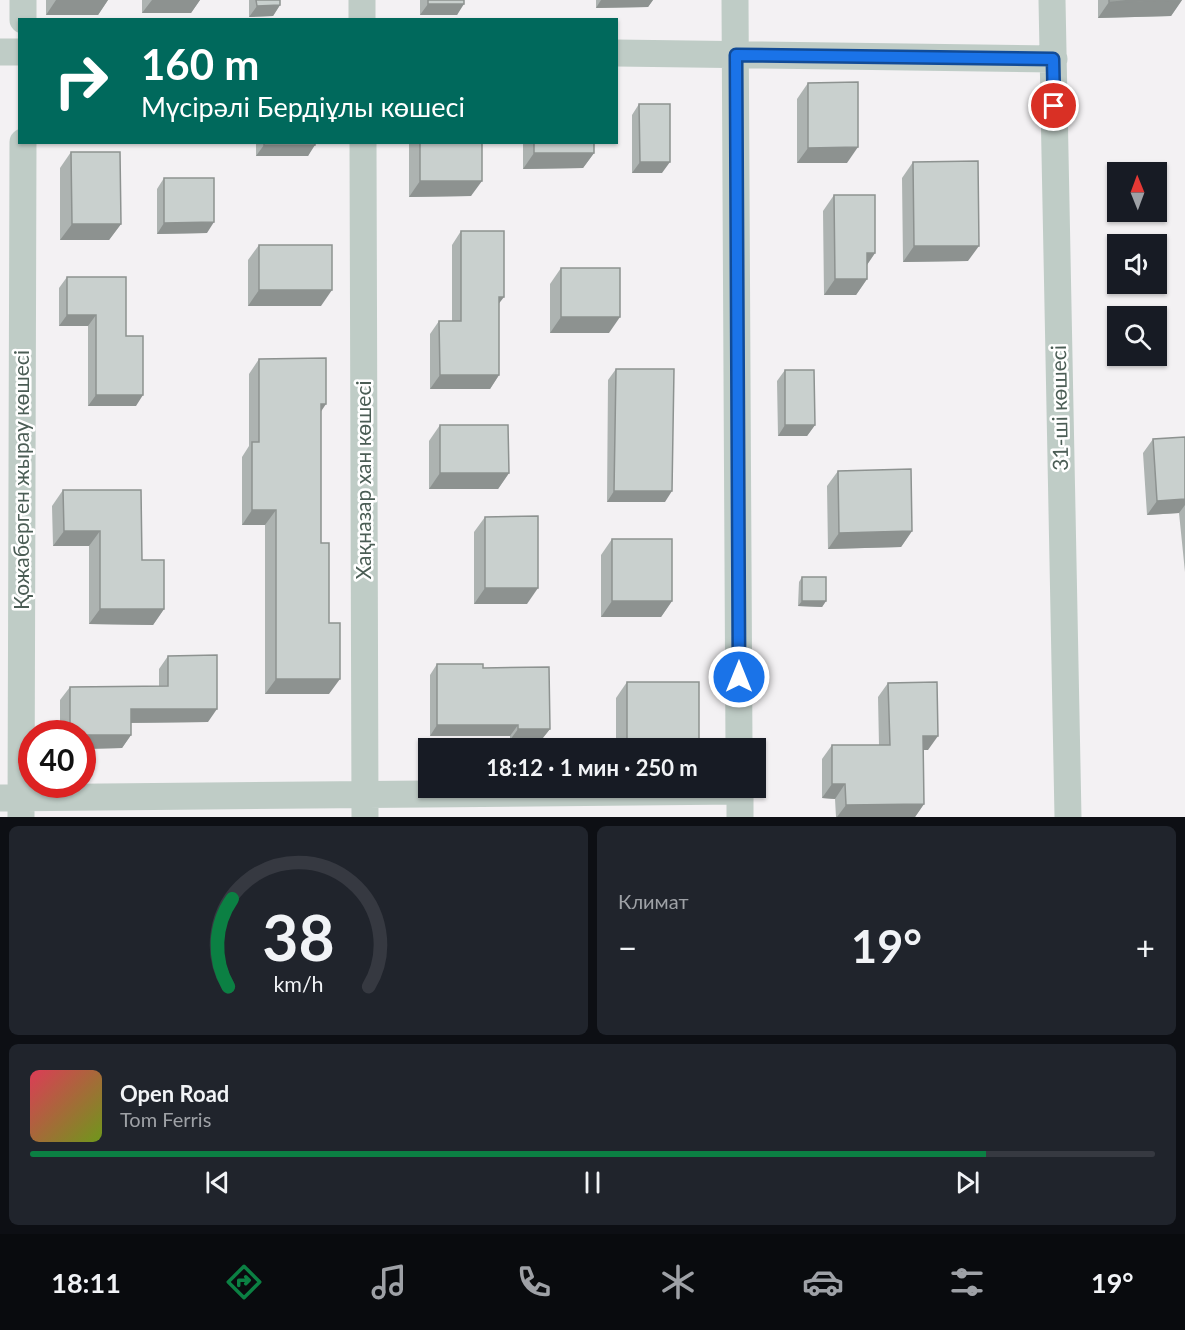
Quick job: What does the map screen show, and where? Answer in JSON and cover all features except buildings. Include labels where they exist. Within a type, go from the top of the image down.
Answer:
[{"type":"street","points":[[23,0],[23,18]]},
{"type":"street","points":[[362,0],[362,18]]},
{"type":"street","points":[[735,0],[739,738]]},
{"type":"street","name":"31-ші көшесі","points":[[1052,0],[1068,817]]},
{"type":"street","points":[[0,52],[18,52]]},
{"type":"street","points":[[618,53],[1053,59]]},
{"type":"street","name":"Қожаберген жырау көшесі","points":[[14,804],[23,144]]},
{"type":"street","name":"Хақназар хан көшесі","points":[[363,144],[365,806]]},
{"type":"street","points":[[14,804],[365,806],[740,799]]},
{"type":"route","points":[[739,677],[736,55],[1053,59],[1054,106]]}]
